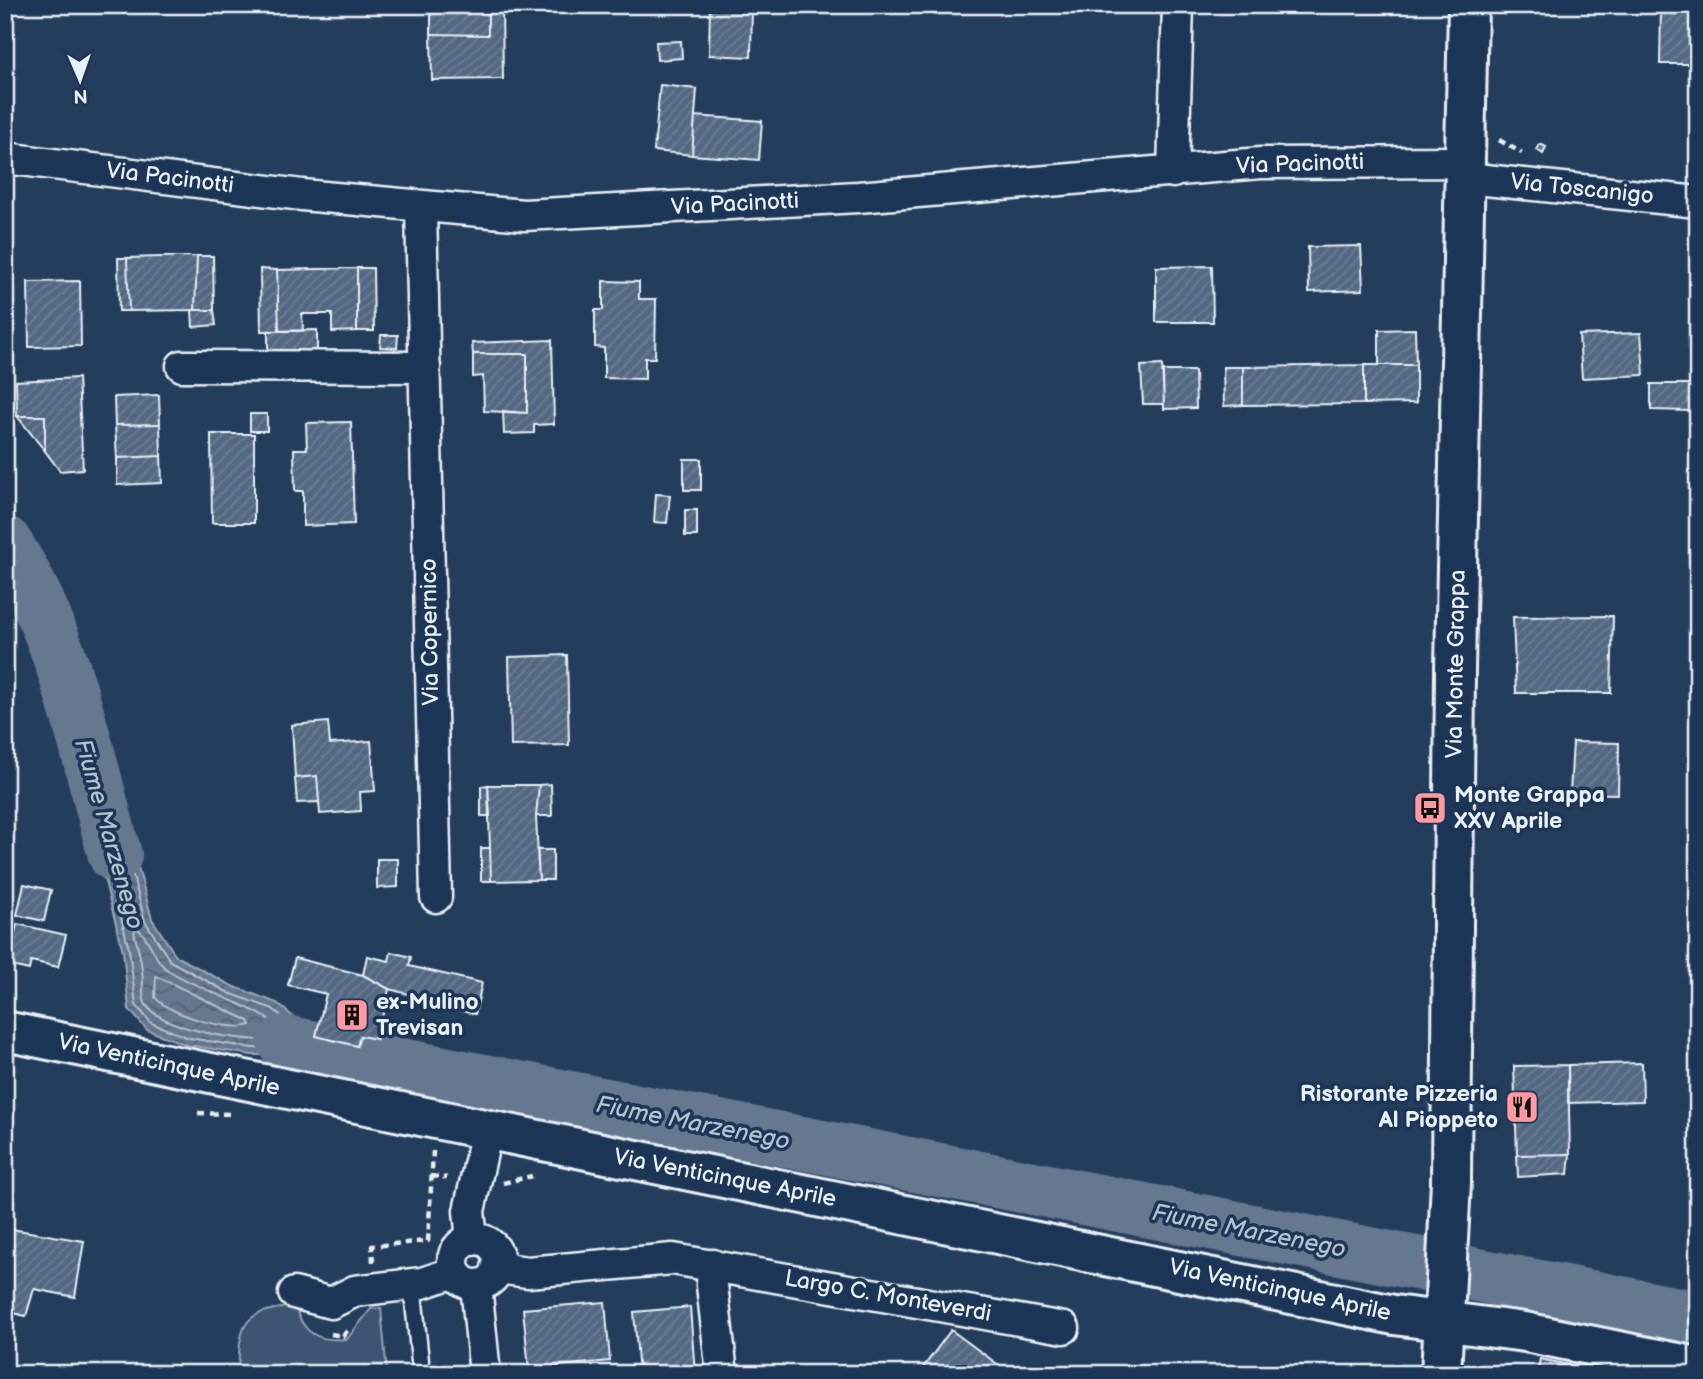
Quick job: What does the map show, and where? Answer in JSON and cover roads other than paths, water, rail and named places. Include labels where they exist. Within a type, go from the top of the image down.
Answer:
[{"type":"main road","name":"Via Monte Grappa","points":[[1441,1374],[1449,1217],[1468,5]]},
{"type":"main road","name":"Via Venticinque Aprile","points":[[5,1031],[1343,1305],[1446,1306],[1525,1332],[1698,1367]]},
{"type":"street","points":[[1173,172],[1178,5]]},
{"type":"street","name":"Via Pacinotti","points":[[5,158],[421,207],[524,215],[858,197],[1261,163],[1466,170]]},
{"type":"street","name":"Via Toscanigo","points":[[1466,170],[1698,202]]},
{"type":"street","name":"Via Copernico","points":[[421,207],[436,897]]},
{"type":"street","points":[[182,366],[425,367]]},
{"type":"street","points":[[485,1374],[476,1275],[495,1251],[481,1240],[472,1240],[469,1211],[487,1130]]},
{"type":"street","name":"Largo C. Monteverdi","points":[[294,1293],[331,1303],[355,1291],[412,1283],[476,1275],[673,1259],[1064,1328]]},
{"type":"street","points":[[713,1265],[712,1285],[722,1374]]},
{"type":"lane","points":[[412,1283],[420,1361]]},
{"type":"water","points":[[115,782],[152,919],[176,956],[232,986],[277,1003],[316,1036],[357,1046],[353,1066],[305,1055],[252,1055],[187,1045],[147,1030],[129,1009],[123,951],[81,790],[95,784]]},
{"type":"waterway","name":"Fiume Marzenego","points":[[5,543],[26,578],[59,654],[115,855]]},
{"type":"waterway","name":"Fiume Marzenego","points":[[284,1042],[1698,1318]]},
{"type":"place","name":"Monte Grappa XXV Aprile","points":[[1430,808]]},
{"type":"place","name":"ex-Mulino Trevisan","points":[[352,1015]]},
{"type":"place","name":"Ristorante Pizzeria Al Pioppeto","points":[[1522,1107]]}]
